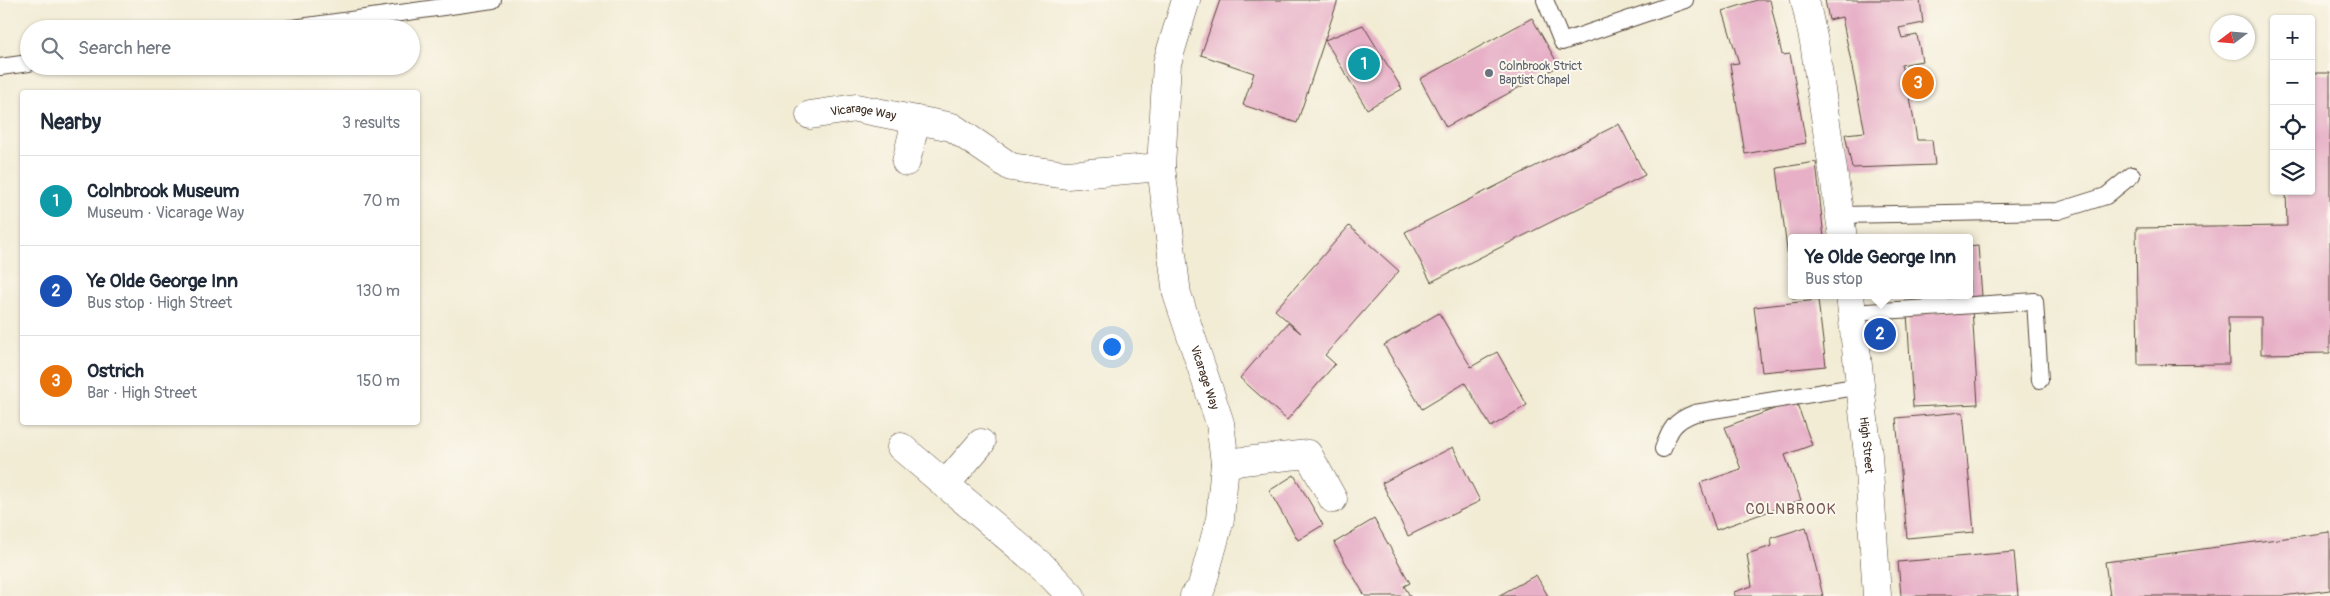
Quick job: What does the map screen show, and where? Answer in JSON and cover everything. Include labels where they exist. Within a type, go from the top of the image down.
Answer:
[{"type":"street","name":"Vicarage Way","points":[[1186,0],[1167,63],[1162,167],[1177,294],[1220,423],[1225,463],[1220,519],[1204,594]]},
{"type":"street","points":[[1805,0],[1814,42],[1841,227]]},
{"type":"street","name":"Vicarage Way","points":[[810,115],[856,108],[952,127],[1011,167],[1067,174],[1162,167]]},
{"type":"street","name":"Vicarage Way","points":[[906,162],[916,120]]},
{"type":"street","name":"High Street","points":[[1851,304],[1861,386],[1878,596]]},
{"type":"street","points":[[946,485],[982,443]]},
{"type":"street","points":[[901,448],[1043,567],[1071,596]]},
{"type":"street","points":[[1225,463],[1308,454],[1333,499]]},
{"type":"lane","points":[[350,20],[493,0]]},
{"type":"lane","points":[[1545,0],[1562,42],[1685,0]]},
{"type":"lane","points":[[0,67],[20,65]]},
{"type":"lane","points":[[1841,227],[2058,211],[2106,196],[2132,175]]},
{"type":"lane","points":[[1851,304],[2036,301],[2040,380]]},
{"type":"lane","points":[[1663,449],[1670,430],[1682,418],[1695,413],[1861,386]]},
{"type":"building","points":[[1220,0],[1338,0],[1297,123],[1243,105],[1254,73],[1201,55]]},
{"type":"building","points":[[1757,0],[1770,0],[1782,55],[1790,54],[1806,143],[1745,154],[1730,64],[1739,63],[1723,11]]},
{"type":"building","points":[[1825,0],[1920,0],[1923,23],[1899,28],[1902,38],[1917,35],[1922,61],[1901,65],[1909,91],[1917,140],[1932,140],[1935,165],[1852,168],[1845,134],[1865,132],[1842,17],[1829,20]]},
{"type":"building","name":"Colnbrook Strict Baptist Chapel","points":[[1532,18],[1559,66],[1446,127],[1420,79]]},
{"type":"building","points":[[1363,25],[1402,89],[1367,109],[1325,40]]},
{"type":"building","points":[[2315,73],[2330,73],[2330,353],[2261,354],[2261,317],[2228,317],[2229,364],[2138,365],[2136,228],[2287,226],[2286,195],[2315,195]]},
{"type":"building","points":[[1619,124],[1645,175],[1431,282],[1405,232]]},
{"type":"building","points":[[1816,162],[1824,234],[1788,234],[1788,259],[1777,168]]},
{"type":"building","points":[[1349,226],[1399,271],[1325,355],[1335,364],[1287,420],[1240,378],[1288,323],[1301,333],[1275,310]]},
{"type":"building","points":[[1978,246],[1982,296],[1973,296],[1973,247]]},
{"type":"building","points":[[1818,300],[1826,366],[1762,372],[1754,307]]},
{"type":"building","points":[[1972,309],[1978,404],[1913,407],[1907,313]]},
{"type":"building","points":[[1439,313],[1471,367],[1497,352],[1527,405],[1491,427],[1465,383],[1422,409],[1384,345]]},
{"type":"building","points":[[1796,401],[1812,445],[1785,455],[1801,500],[1716,530],[1700,483],[1741,469],[1725,427]]},
{"type":"building","points":[[1963,412],[1974,532],[1907,538],[1896,418]]},
{"type":"building","points":[[1453,447],[1480,501],[1408,536],[1382,483]]},
{"type":"building","points":[[1294,475],[1323,525],[1298,540],[1269,491]]},
{"type":"building","points":[[1374,519],[1410,583],[1404,586],[1410,596],[1365,596],[1334,543]]},
{"type":"building","points":[[1806,527],[1823,596],[1735,596],[1734,592],[1752,586],[1747,554],[1772,546],[1771,538]]},
{"type":"building","points":[[2330,532],[2330,590],[2282,596],[2110,596],[2105,562]]},
{"type":"building","points":[[2014,552],[2018,596],[1901,596],[1898,562]]},
{"type":"building","points":[[1536,575],[1548,596],[1498,596]]},
{"type":"place","name":"Colnbrook Museum","points":[[1364,64]]},
{"type":"place","name":"Colnbrook Strict Baptist Chapel","points":[[1489,73]]},
{"type":"place","name":"Ostrich","points":[[1918,83]]},
{"type":"place","name":"Ye Olde George Inn","points":[[1880,334]]},
{"type":"district","name":"COLNBROOK","points":[[1791,509]]}]
